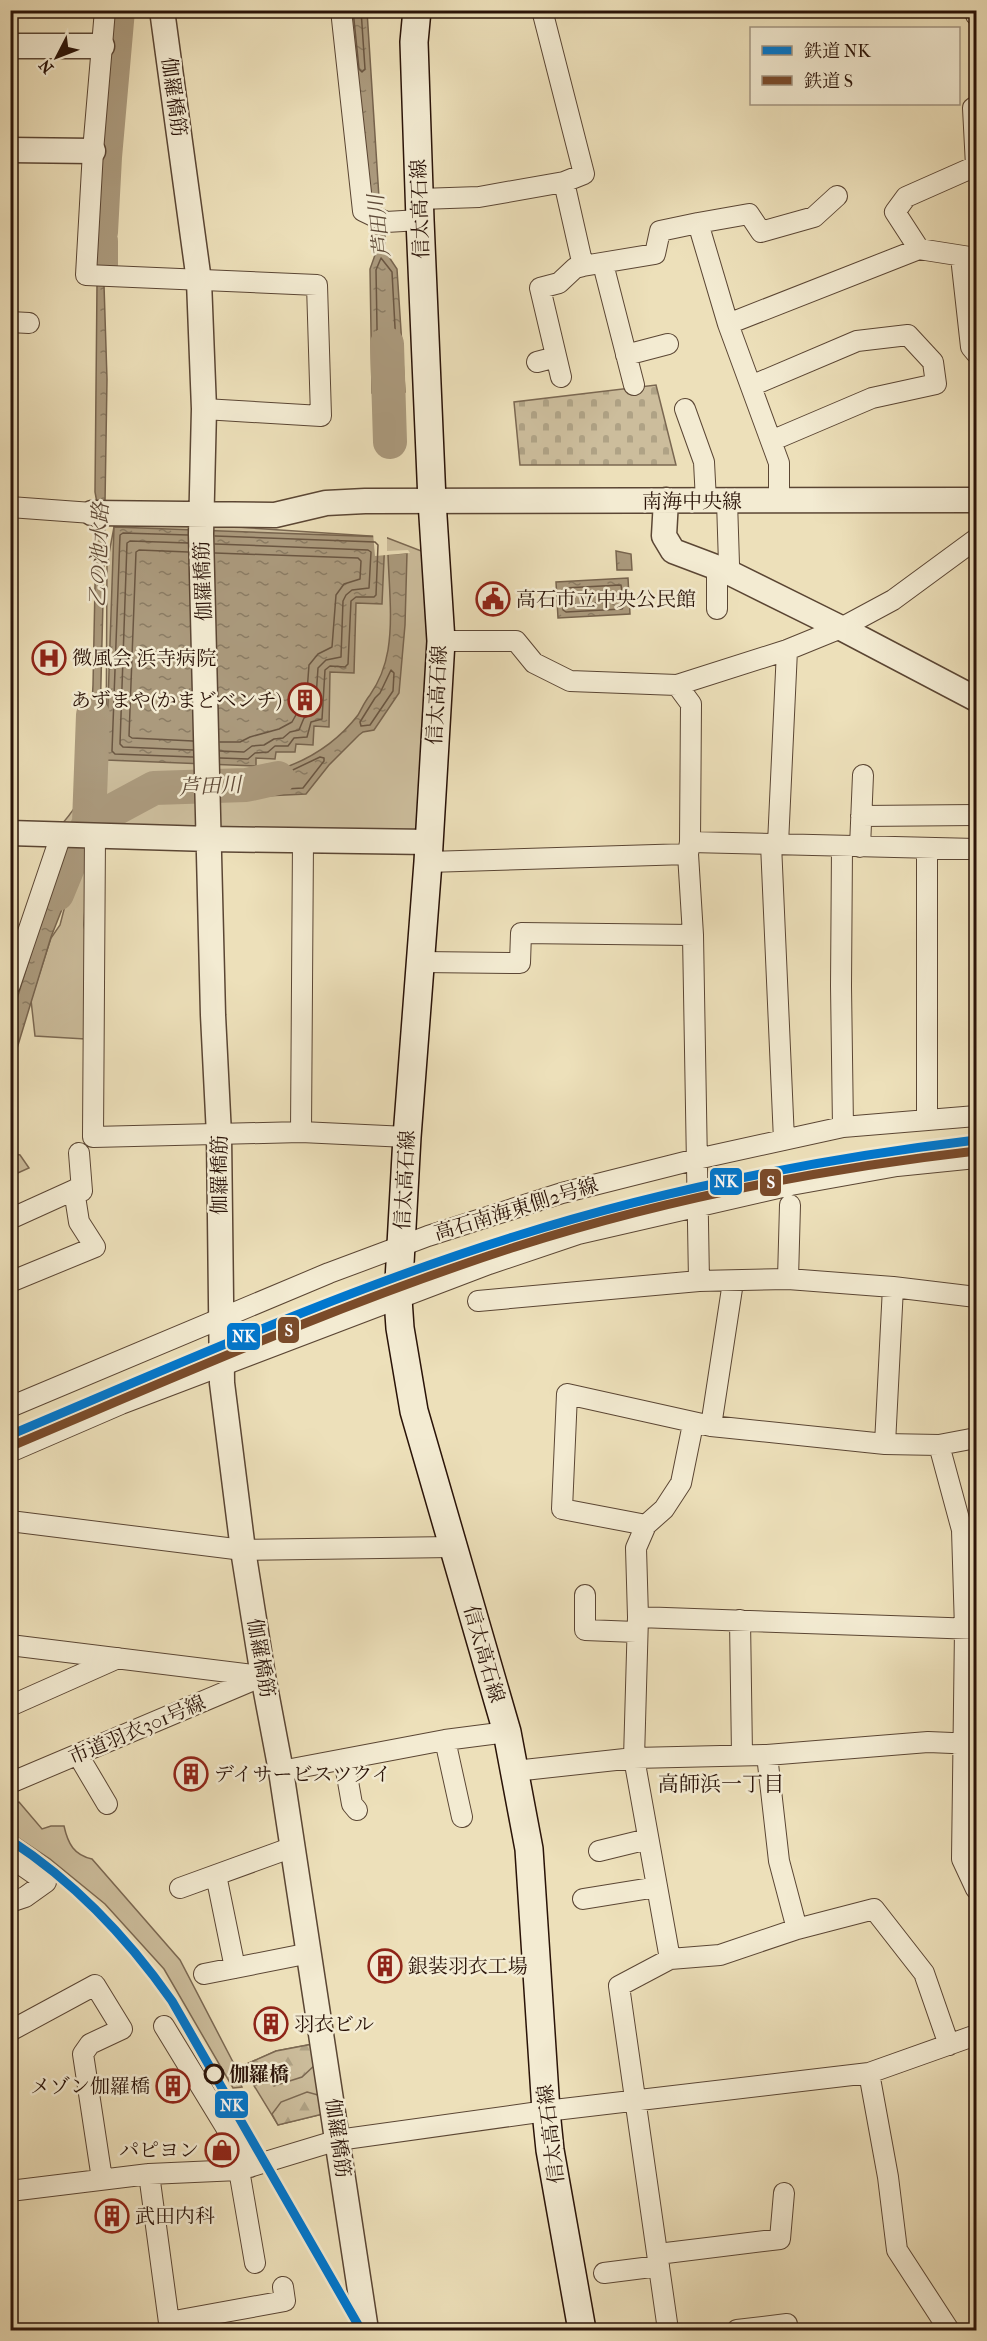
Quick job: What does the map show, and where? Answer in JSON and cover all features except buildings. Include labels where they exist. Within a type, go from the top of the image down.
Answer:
[{"type":"main road","name":"信太高石線","points":[[417,10],[414,42],[420,210],[420,501],[441,641],[429,852],[407,1137],[398,1299],[400,1328],[414,1411],[507,1732],[515,1771],[529,1849],[550,2150],[582,2331]]},
{"type":"street","points":[[105,10],[93,151],[86,275],[317,285],[321,416],[204,409]]},
{"type":"street","name":"伽羅橋筋","points":[[162,10],[199,281],[204,409],[201,513],[213,1015],[219,1135],[220,1367],[243,1550],[263,1676],[282,1771],[366,2331]]},
{"type":"street","points":[[341,10],[363,211],[377,218],[564,182],[584,174],[542,10]]},
{"type":"street","points":[[975,10],[976,15]]},
{"type":"street","points":[[10,46],[102,46]]},
{"type":"street","points":[[919,249],[895,212],[906,197],[976,166],[973,108],[976,106]]},
{"type":"street","points":[[10,150],[93,151]]},
{"type":"street","points":[[564,182],[583,266]]},
{"type":"street","points":[[561,377],[546,360],[540,288],[559,283],[575,268],[655,254],[660,231],[749,214],[761,232],[814,217],[837,196]]},
{"type":"street","points":[[698,223],[728,324],[780,464],[779,501]]},
{"type":"street","points":[[728,324],[919,249],[969,258],[971,347],[976,353]]},
{"type":"street","points":[[603,264],[633,385]]},
{"type":"street","points":[[751,386],[857,341],[908,335],[933,362],[936,384],[872,398],[771,441]]},
{"type":"street","points":[[626,355],[668,344]]},
{"type":"street","points":[[685,409],[716,501],[729,564],[717,576],[717,609]]},
{"type":"street","points":[[666,500],[664,536],[673,550],[722,570],[841,628],[976,699]]},
{"type":"street","name":"南海中央線","points":[[100,513],[275,515],[326,503],[365,501],[976,501]]},
{"type":"street","points":[[10,507],[100,513]]},
{"type":"street","points":[[441,641],[516,641],[534,663],[570,681],[677,685],[787,650],[841,628],[893,600],[976,539]]},
{"type":"street","points":[[784,1140],[774,844],[787,650]]},
{"type":"street","points":[[677,685],[691,704],[689,848],[693,935],[699,1281]]},
{"type":"street","points":[[843,1127],[841,986],[851,847],[861,816],[863,774]]},
{"type":"street","points":[[861,816],[976,815]]},
{"type":"street","points":[[10,833],[303,840],[429,852],[689,848],[774,844],[976,849]]},
{"type":"street","points":[[10,986],[61,835]]},
{"type":"street","points":[[95,836],[93,1137],[301,1132],[407,1137]]},
{"type":"street","points":[[301,1132],[303,840]]},
{"type":"street","points":[[927,848],[927,1120]]},
{"type":"street","points":[[421,962],[520,963],[521,933],[693,935]]},
{"type":"street","name":"高石南海東側2号線","points":[[10,1407],[220,1321],[244,1308],[401,1246],[562,1193],[697,1159],[843,1127],[976,1116]]},
{"type":"street","points":[[10,1219],[74,1190],[82,1191],[79,1153]]},
{"type":"street","points":[[10,1452],[121,1404],[489,1263],[578,1234],[791,1185],[897,1166],[976,1158]]},
{"type":"street","points":[[10,1282],[95,1247],[79,1222],[74,1190]]},
{"type":"street","points":[[788,1279],[789,1206]]},
{"type":"street","points":[[478,1301],[699,1281],[788,1279],[893,1287],[976,1297]]},
{"type":"street","points":[[670,1959],[634,1758],[636,1548],[646,1525],[664,1509],[681,1483],[702,1425],[733,1282]]},
{"type":"street","points":[[885,1444],[893,1287]]},
{"type":"street","points":[[646,1525],[562,1509],[567,1394],[702,1425],[885,1444],[939,1445],[976,1438]]},
{"type":"street","points":[[939,1445],[962,1530],[971,1629],[970,1744],[962,1859],[976,1889]]},
{"type":"street","points":[[10,1521],[243,1550],[453,1547]]},
{"type":"street","points":[[585,1595],[585,1630],[637,1624],[740,1620],[971,1629]]},
{"type":"street","points":[[740,1620],[742,1755]]},
{"type":"street","points":[[10,1645],[263,1676]]},
{"type":"street","points":[[10,1706],[118,1658]]},
{"type":"street","name":"市道羽衣301号線","points":[[10,1783],[263,1676]]},
{"type":"street","points":[[282,1771],[446,1740],[507,1732]]},
{"type":"street","points":[[446,1740],[462,1817]]},
{"type":"street","points":[[515,1771],[634,1758],[766,1755],[928,1742],[970,1744]]},
{"type":"street","points":[[78,1755],[107,1804]]},
{"type":"street","points":[[766,1755],[779,1861],[797,1929]]},
{"type":"street","points":[[344,1759],[352,1804],[357,1810]]},
{"type":"street","points":[[599,1851],[648,1839]]},
{"type":"street","points":[[180,1888],[293,1846]]},
{"type":"street","points":[[10,1857],[46,1882],[25,1897],[10,1902]]},
{"type":"street","points":[[216,1875],[235,1968]]},
{"type":"street","points":[[583,1899],[657,1887]]},
{"type":"street","points":[[668,2331],[619,1986],[670,1959],[720,1955],[797,1929],[874,1909],[924,1973],[949,2045]]},
{"type":"street","points":[[204,1974],[310,1953]]},
{"type":"street","points":[[10,2031],[95,1985],[122,2029],[90,2044],[83,2054],[102,2179]]},
{"type":"street","points":[[164,2025],[244,2168],[255,2263]]},
{"type":"street","points":[[12,2185],[244,2168],[338,2139],[546,2111],[869,2073],[976,2035]]},
{"type":"street","points":[[869,2073],[888,2177],[897,2250],[949,2331]]},
{"type":"street","points":[[149,2175],[169,2326],[285,2301],[283,2287]]},
{"type":"street","points":[[604,2273],[658,2260],[780,2239],[784,2193]]},
{"type":"street","points":[[737,2331],[787,2324]]},
{"type":"green space","points":[[656,385],[676,465],[520,465],[514,402]]},
{"type":"green space","points":[[119,519],[385,537],[424,552],[429,626],[419,824],[410,836],[62,824],[78,802],[83,782],[84,762],[106,760],[107,564],[114,527]]},
{"type":"green space","points":[[88,855],[84,925],[87,945],[85,1039],[35,1036],[31,1000],[51,938],[60,925],[67,898]]},
{"type":"green space","points":[[10,1153],[20,1155],[29,1168],[11,1176]]},
{"type":"green space","points":[[19,1802],[42,1829],[64,1826],[76,1852],[92,1859],[180,1960],[233,2062],[242,2087],[233,2088],[164,1969],[105,1904],[50,1859],[11,1833],[11,1804]]},
{"type":"green space","points":[[313,2044],[323,2114],[278,2125],[242,2066],[276,2051]]},
{"type":"green space","points":[[313,2044],[317,2063],[302,2077],[274,2086],[269,2082],[255,2085],[242,2066],[276,2051]]},
{"type":"green space","points":[[307,2092],[322,2096],[323,2114],[278,2125],[272,2114],[281,2102]]},
{"type":"water","points":[[347,11],[367,11],[380,213],[371,209]]},
{"type":"water","points":[[370,220],[385,227],[385,251],[397,269],[405,392],[372,393],[370,269],[375,255]]},
{"type":"water","points":[[97,285],[104,285],[107,379],[105,503],[97,503],[95,492]]},
{"type":"water","points":[[381,413],[397,413],[398,443],[383,444]]},
{"type":"water","points":[[92,521],[105,521],[99,761],[89,761],[96,537]]},
{"type":"water","points":[[114,527],[385,537],[382,604],[356,603],[354,673],[330,672],[329,727],[314,726],[313,745],[296,744],[295,752],[276,752],[275,759],[256,758],[256,766],[106,760]]},
{"type":"water","points":[[616,551],[631,554],[632,570],[617,570]]},
{"type":"water","points":[[407,553],[405,625],[399,693],[374,730],[359,735],[329,765],[306,794],[242,797],[241,793],[231,794],[230,777],[235,776],[236,779],[271,772],[304,759],[333,741],[358,715],[379,680],[388,650],[390,614],[388,554]]},
{"type":"water","points":[[628,578],[630,614],[558,618],[556,582]]},
{"type":"water","points":[[185,780],[185,799],[167,795],[158,796],[139,803],[115,818],[105,807],[133,789]]},
{"type":"water","points":[[68,850],[83,856],[51,937],[11,1068],[11,1018],[47,902]]},
{"type":"pier","points":[[373,533],[387,535],[387,551],[408,550],[410,553],[375,556]]},
{"type":"waterway","name":"乙の池水路","points":[[101,232],[118,10]]},
{"type":"waterway","name":"乙の池水路","points":[[101,241],[101,265]]},
{"type":"waterway","name":"芦田川","points":[[387,344],[390,442]]},
{"type":"waterway","name":"乙の池水路","points":[[89,823],[93,715]]},
{"type":"waterway","name":"芦田川","points":[[57,894],[89,823],[154,788],[246,785],[278,778]]},
{"type":"rail line","name":"NK","points":[[10,1435],[322,1305],[513,1237],[684,1190],[800,1166],[976,1140]]},
{"type":"rail line","name":"S","points":[[14,1445],[325,1315],[515,1247],[628,1214],[743,1188],[859,1167],[976,1151]]},
{"type":"rail line","name":"NK","points":[[10,1840],[57,1874],[78,1893],[118,1933],[155,1977],[172,2001],[361,2330]]},
{"type":"place","name":"高石市立中央公民館","points":[[493,599]]},
{"type":"place","name":"微風会 浜寺病院","points":[[49,658]]},
{"type":"place","name":"あずまや(かまどベンチ)","points":[[305,700]]},
{"type":"place","name":"デイサービスツクイ","points":[[191,1774]]},
{"type":"place","name":"銀装羽衣工場","points":[[385,1966]]},
{"type":"place","name":"羽衣ビル","points":[[271,2024]]},
{"type":"place","name":"伽羅橋","points":[[214,2074]]},
{"type":"place","name":"メゾン伽羅橋","points":[[173,2086]]},
{"type":"place","name":"パピヨン","points":[[222,2150]]},
{"type":"place","name":"武田内科","points":[[112,2216]]},
{"type":"district","name":"高師浜一丁目","points":[[721,1784]]}]
